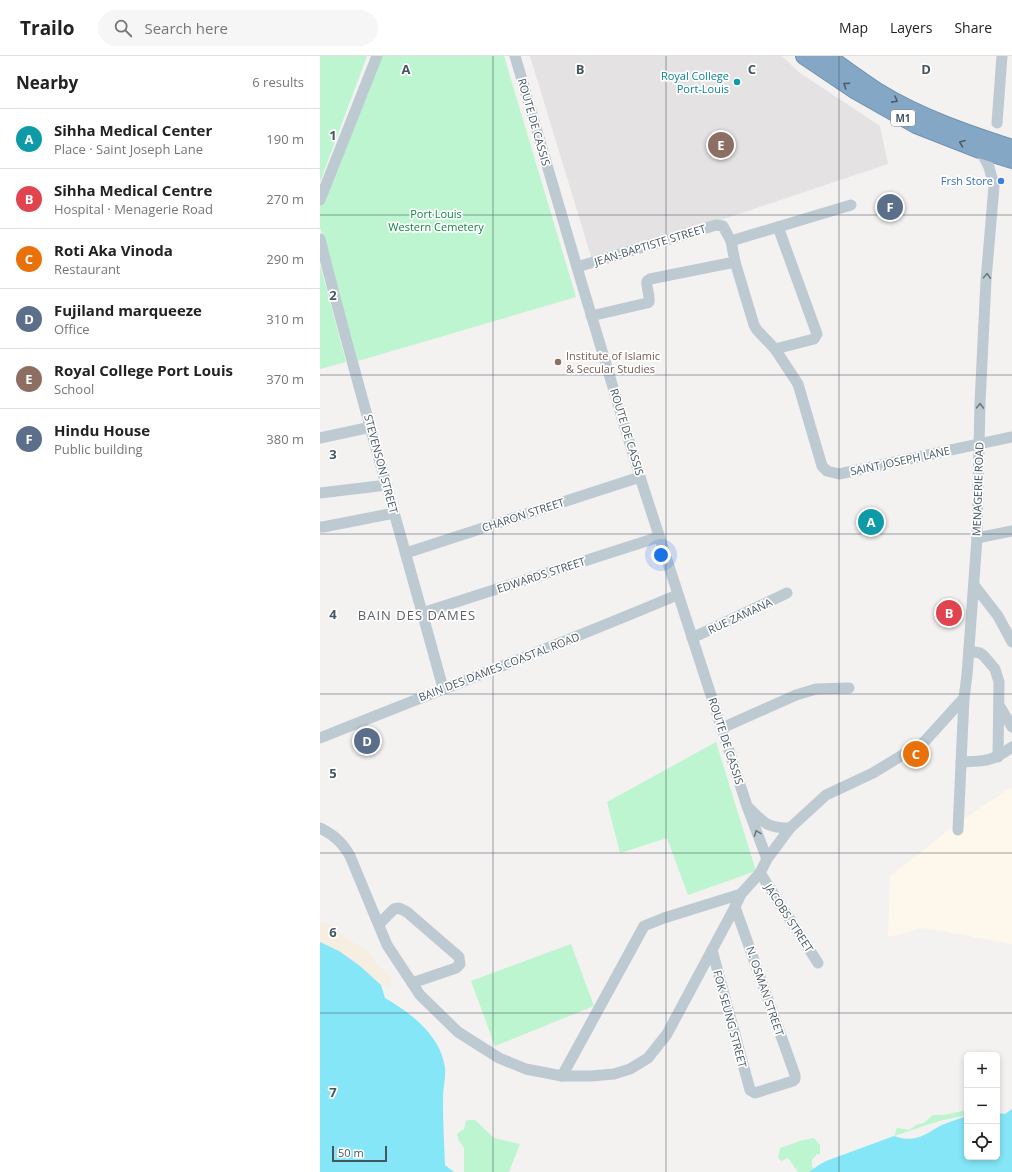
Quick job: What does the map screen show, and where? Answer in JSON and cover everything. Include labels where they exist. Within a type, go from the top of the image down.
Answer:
[{"type":"highway","name":"M1","points":[[804,56],[856,91],[916,125],[980,150],[1012,160]]},
{"type":"highway","name":"M1","points":[[827,56],[878,91],[905,106],[945,125],[1012,148]]},
{"type":"street","points":[[320,200],[377,56]]},
{"type":"street","name":"ROUTE DE CASSIS","points":[[515,56],[640,477],[677,595],[747,806],[767,859]]},
{"type":"street","points":[[996,123],[1002,56]]},
{"type":"street","name":"MENAGERIE ROAD","points":[[958,830],[964,698],[977,538],[980,403],[986,280],[994,186],[989,167],[980,150]]},
{"type":"street","points":[[731,241],[851,205]]},
{"type":"street","name":"JEAN-BAPTISTE STREET","points":[[577,267],[716,225],[723,226]]},
{"type":"street","name":"SAINT JOSEPH LANE","points":[[723,226],[731,241],[735,262],[754,325],[775,349],[798,384],[822,466],[828,471],[839,474],[853,472],[1012,437]]},
{"type":"street","points":[[775,349],[814,339],[817,334],[778,227]]},
{"type":"street","name":"STEVENSON STREET","points":[[320,239],[338,311],[443,688]]},
{"type":"street","points":[[592,316],[649,302],[650,298],[647,284],[650,279],[735,262]]},
{"type":"street","points":[[320,438],[371,427]]},
{"type":"street","name":"CHARON STREET","points":[[406,553],[640,477]]},
{"type":"street","points":[[320,493],[387,485]]},
{"type":"street","points":[[320,527],[394,513]]},
{"type":"street","points":[[977,538],[1012,531]]},
{"type":"street","name":"EDWARDS STREET","points":[[422,613],[660,537]]},
{"type":"street","points":[[974,584],[998,616],[1012,642]]},
{"type":"street","name":"RUE ZAMANA","points":[[692,638],[787,593]]},
{"type":"street","name":"BAIN DES DAMES COASTAL ROAD","points":[[320,738],[443,688],[582,635],[677,595]]},
{"type":"street","points":[[969,651],[980,653],[995,669],[999,682],[998,757]]},
{"type":"street","points":[[722,728],[796,695],[816,690],[849,688]]},
{"type":"street","points":[[320,828],[328,832],[342,844],[350,856],[387,945],[420,995],[458,1032],[499,1058],[526,1069],[562,1076],[614,1074],[630,1069],[648,1058],[667,1034],[736,907],[741,894],[760,872],[767,859],[790,828],[826,795],[873,773],[924,742],[964,698]]},
{"type":"street","points":[[999,704],[1012,727]]},
{"type":"street","points":[[961,762],[988,761],[998,757],[1012,747]]},
{"type":"street","points":[[747,806],[764,823],[777,828],[790,828]]},
{"type":"street","name":"JACOBS STREET","points":[[760,872],[818,963]]},
{"type":"street","points":[[562,1076],[644,926],[664,918],[741,894]]},
{"type":"street","name":"N. OSMAN STREET","points":[[736,907],[795,1075],[795,1079],[793,1080],[755,1093],[752,1092],[749,1087]]},
{"type":"street","points":[[379,924],[394,908],[400,908],[407,912],[460,957],[460,964],[456,968],[412,983]]},
{"type":"street","name":"FOK SEUNG STREET","points":[[712,950],[749,1087]]},
{"type":"shaded area","points":[[530,56],[782,56],[800,73],[880,126],[888,164],[593,263]]},
{"type":"shaded area","points":[[959,608],[960,616],[939,619],[938,610]]},
{"type":"shaded area","points":[[1012,787],[1012,944],[924,928],[888,937],[890,876],[959,822]]},
{"type":"green space","points":[[320,56],[367,56],[320,182]]},
{"type":"green space","name":"Port Louis Western Cemetery","points":[[381,56],[504,56],[576,297],[358,361],[320,227],[320,206]]},
{"type":"green space","points":[[320,265],[346,362],[320,369]]},
{"type":"green space","points":[[716,742],[756,871],[688,895],[667,838],[620,853],[607,802]]},
{"type":"green space","points":[[571,944],[594,1006],[495,1046],[471,981]]},
{"type":"green space","points":[[964,1111],[964,1116],[939,1121],[894,1136],[897,1128],[909,1130],[918,1124],[924,1123],[933,1115],[944,1115]]},
{"type":"green space","points":[[475,1120],[494,1138],[520,1144],[509,1172],[464,1172],[464,1148],[459,1141],[457,1134],[464,1129],[466,1121]]},
{"type":"green space","points":[[814,1138],[820,1145],[820,1154],[817,1154],[812,1160],[812,1166],[815,1172],[798,1172],[788,1158],[781,1161],[778,1158],[780,1148]]},
{"type":"sand","points":[[320,922],[335,926],[341,935],[370,952],[376,964],[391,977],[391,989],[379,982],[351,959],[320,942]]},
{"type":"water","points":[[320,942],[339,951],[360,966],[381,985],[385,998],[414,1018],[438,1046],[445,1068],[443,1124],[445,1165],[454,1172],[320,1172]]},
{"type":"water","points":[[1012,1109],[1012,1172],[809,1172],[826,1161],[894,1136],[913,1139],[964,1117],[964,1160],[1000,1160],[1000,1113],[1005,1114]]},
{"type":"place","name":"Royal College Port-Louis","points":[[737,82]]},
{"type":"place","name":"Royal College Port Louis","points":[[721,145]]},
{"type":"place","name":"Frsh Store","points":[[1001,181]]},
{"type":"place","name":"Hindu House","points":[[890,207]]},
{"type":"place","name":"Institute of Islamic & Secular Studies","points":[[558,362]]},
{"type":"place","name":"Sihha Medical Center","points":[[871,522]]},
{"type":"place","name":"Sihha Medical Centre","points":[[949,613]]},
{"type":"place","name":"Fujiland marqueeze","points":[[367,741]]},
{"type":"place","name":"Roti Aka Vinoda","points":[[916,754]]},
{"type":"district","name":"BAIN DES DAMES","points":[[417,615]]}]
